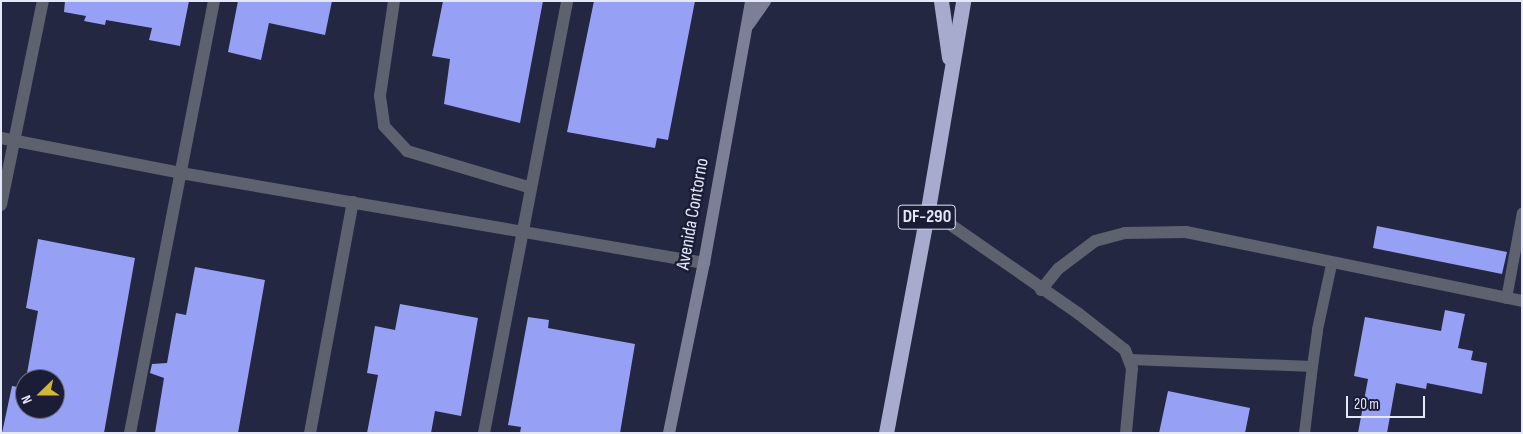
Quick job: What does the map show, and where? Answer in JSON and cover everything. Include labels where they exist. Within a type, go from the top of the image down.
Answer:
[{"type":"highway","points":[[941,1],[951,71]]},
{"type":"highway","name":"DF-290","points":[[886,433],[928,209],[963,1]]},
{"type":"street","points":[[1,205],[43,1]]},
{"type":"street","points":[[130,433],[214,1]]},
{"type":"street","points":[[394,1],[380,96],[384,126],[407,151],[530,188]]},
{"type":"street","points":[[484,433],[567,1]]},
{"type":"street","name":"Avenida Contorno","points":[[669,433],[704,263],[751,1]]},
{"type":"street","points":[[745,30],[765,1]]},
{"type":"street","points":[[1,138],[181,173],[704,263]]},
{"type":"street","points":[[310,433],[353,202]]},
{"type":"street","points":[[928,209],[1041,290],[1116,340],[1130,359],[1132,381],[1126,433]]},
{"type":"street","points":[[1041,290],[1058,269],[1095,241],[1146,231],[1186,232],[1331,264],[1522,301]]},
{"type":"lane","points":[[1506,298],[1522,212]]},
{"type":"lane","points":[[1304,433],[1317,329],[1331,264]]},
{"type":"lane","points":[[1130,359],[1312,366]]},
{"type":"building","points":[[65,1],[189,1],[180,46],[149,40],[152,28],[106,20],[105,25],[84,21],[86,16],[64,12]]},
{"type":"building","points":[[238,1],[332,1],[325,35],[269,23],[261,60],[228,52]]},
{"type":"building","points":[[443,1],[543,1],[520,123],[444,104],[450,59],[432,56]]},
{"type":"building","points":[[594,1],[695,1],[668,140],[657,138],[655,148],[567,132]]},
{"type":"building","points":[[1377,226],[1507,252],[1502,274],[1373,248]]},
{"type":"building","points":[[38,239],[135,258],[104,433],[2,433],[12,386],[15,386],[15,419],[65,419],[65,369],[28,369],[38,311],[26,308]]},
{"type":"building","points":[[195,267],[265,280],[238,433],[155,433],[164,378],[150,373],[152,364],[167,363],[176,313],[186,315]]},
{"type":"building","points":[[400,304],[478,318],[461,416],[435,411],[431,433],[367,433],[378,375],[367,373],[375,326],[395,330]]},
{"type":"building","points":[[1445,310],[1465,314],[1458,348],[1473,351],[1471,360],[1487,363],[1482,394],[1427,383],[1426,389],[1396,383],[1387,433],[1358,433],[1368,379],[1354,376],[1365,317],[1441,331]]},
{"type":"building","points":[[528,317],[549,320],[548,328],[635,344],[620,433],[520,433],[521,427],[508,425]]},
{"type":"building","points":[[1168,391],[1250,408],[1245,433],[1159,433]]}]
